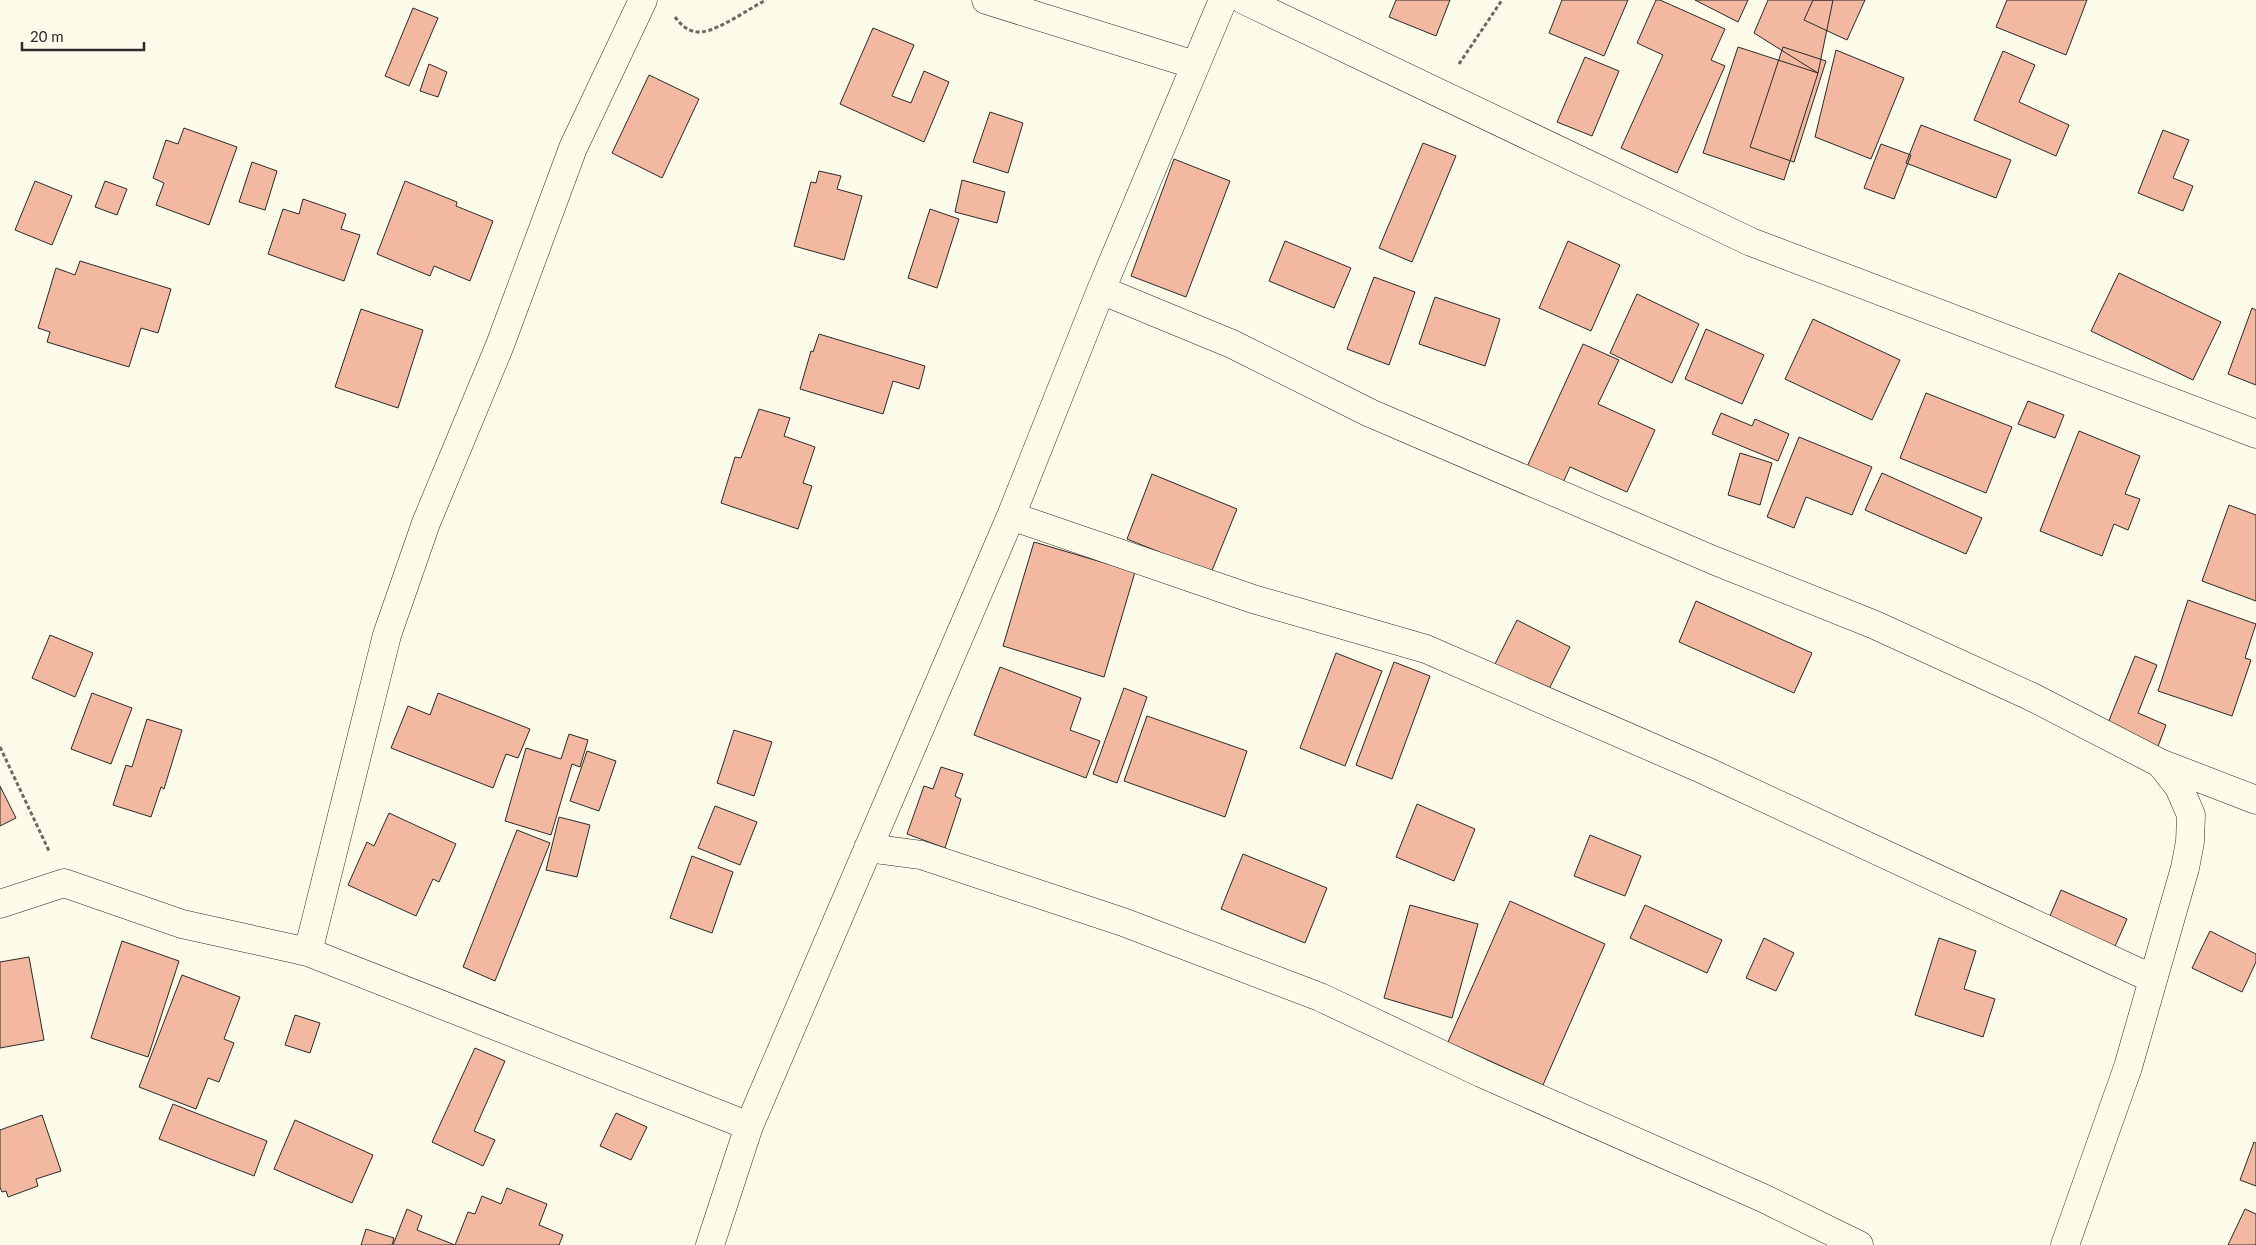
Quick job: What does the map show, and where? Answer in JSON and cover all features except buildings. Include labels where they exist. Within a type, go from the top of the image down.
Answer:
[{"type":"street","points":[[308,952],[387,635],[426,523],[500,345],[573,148],[643,0]]},
{"type":"street","points":[[986,0],[1195,65]]},
{"type":"street","points":[[710,1245],[749,1126],[1011,516],[1101,290],[1223,0]]},
{"type":"street","points":[[1244,0],[1751,242],[2256,434]]},
{"type":"street","points":[[1101,290],[1232,344],[1370,413],[1712,560],[1875,625],[2030,696],[2160,762],[2256,800]]},
{"type":"street","points":[[1011,516],[1253,599],[1426,649],[1704,770],[2153,979]]},
{"type":"street","points":[[2065,1245],[2128,1067],[2185,868],[2190,842],[2190,815],[2179,787],[2160,762]]},
{"type":"street","points":[[868,848],[921,855],[1123,922],[1320,997],[1490,1077],[1763,1198],[1859,1245]]},
{"type":"street","points":[[0,904],[64,883],[182,924],[308,952],[749,1126]]},
{"type":"path","points":[[670,12],[684,28],[700,32],[714,28],[766,0]]},
{"type":"path","points":[[1440,94],[1502,0]]},
{"type":"path","points":[[0,747],[64,883]]}]
